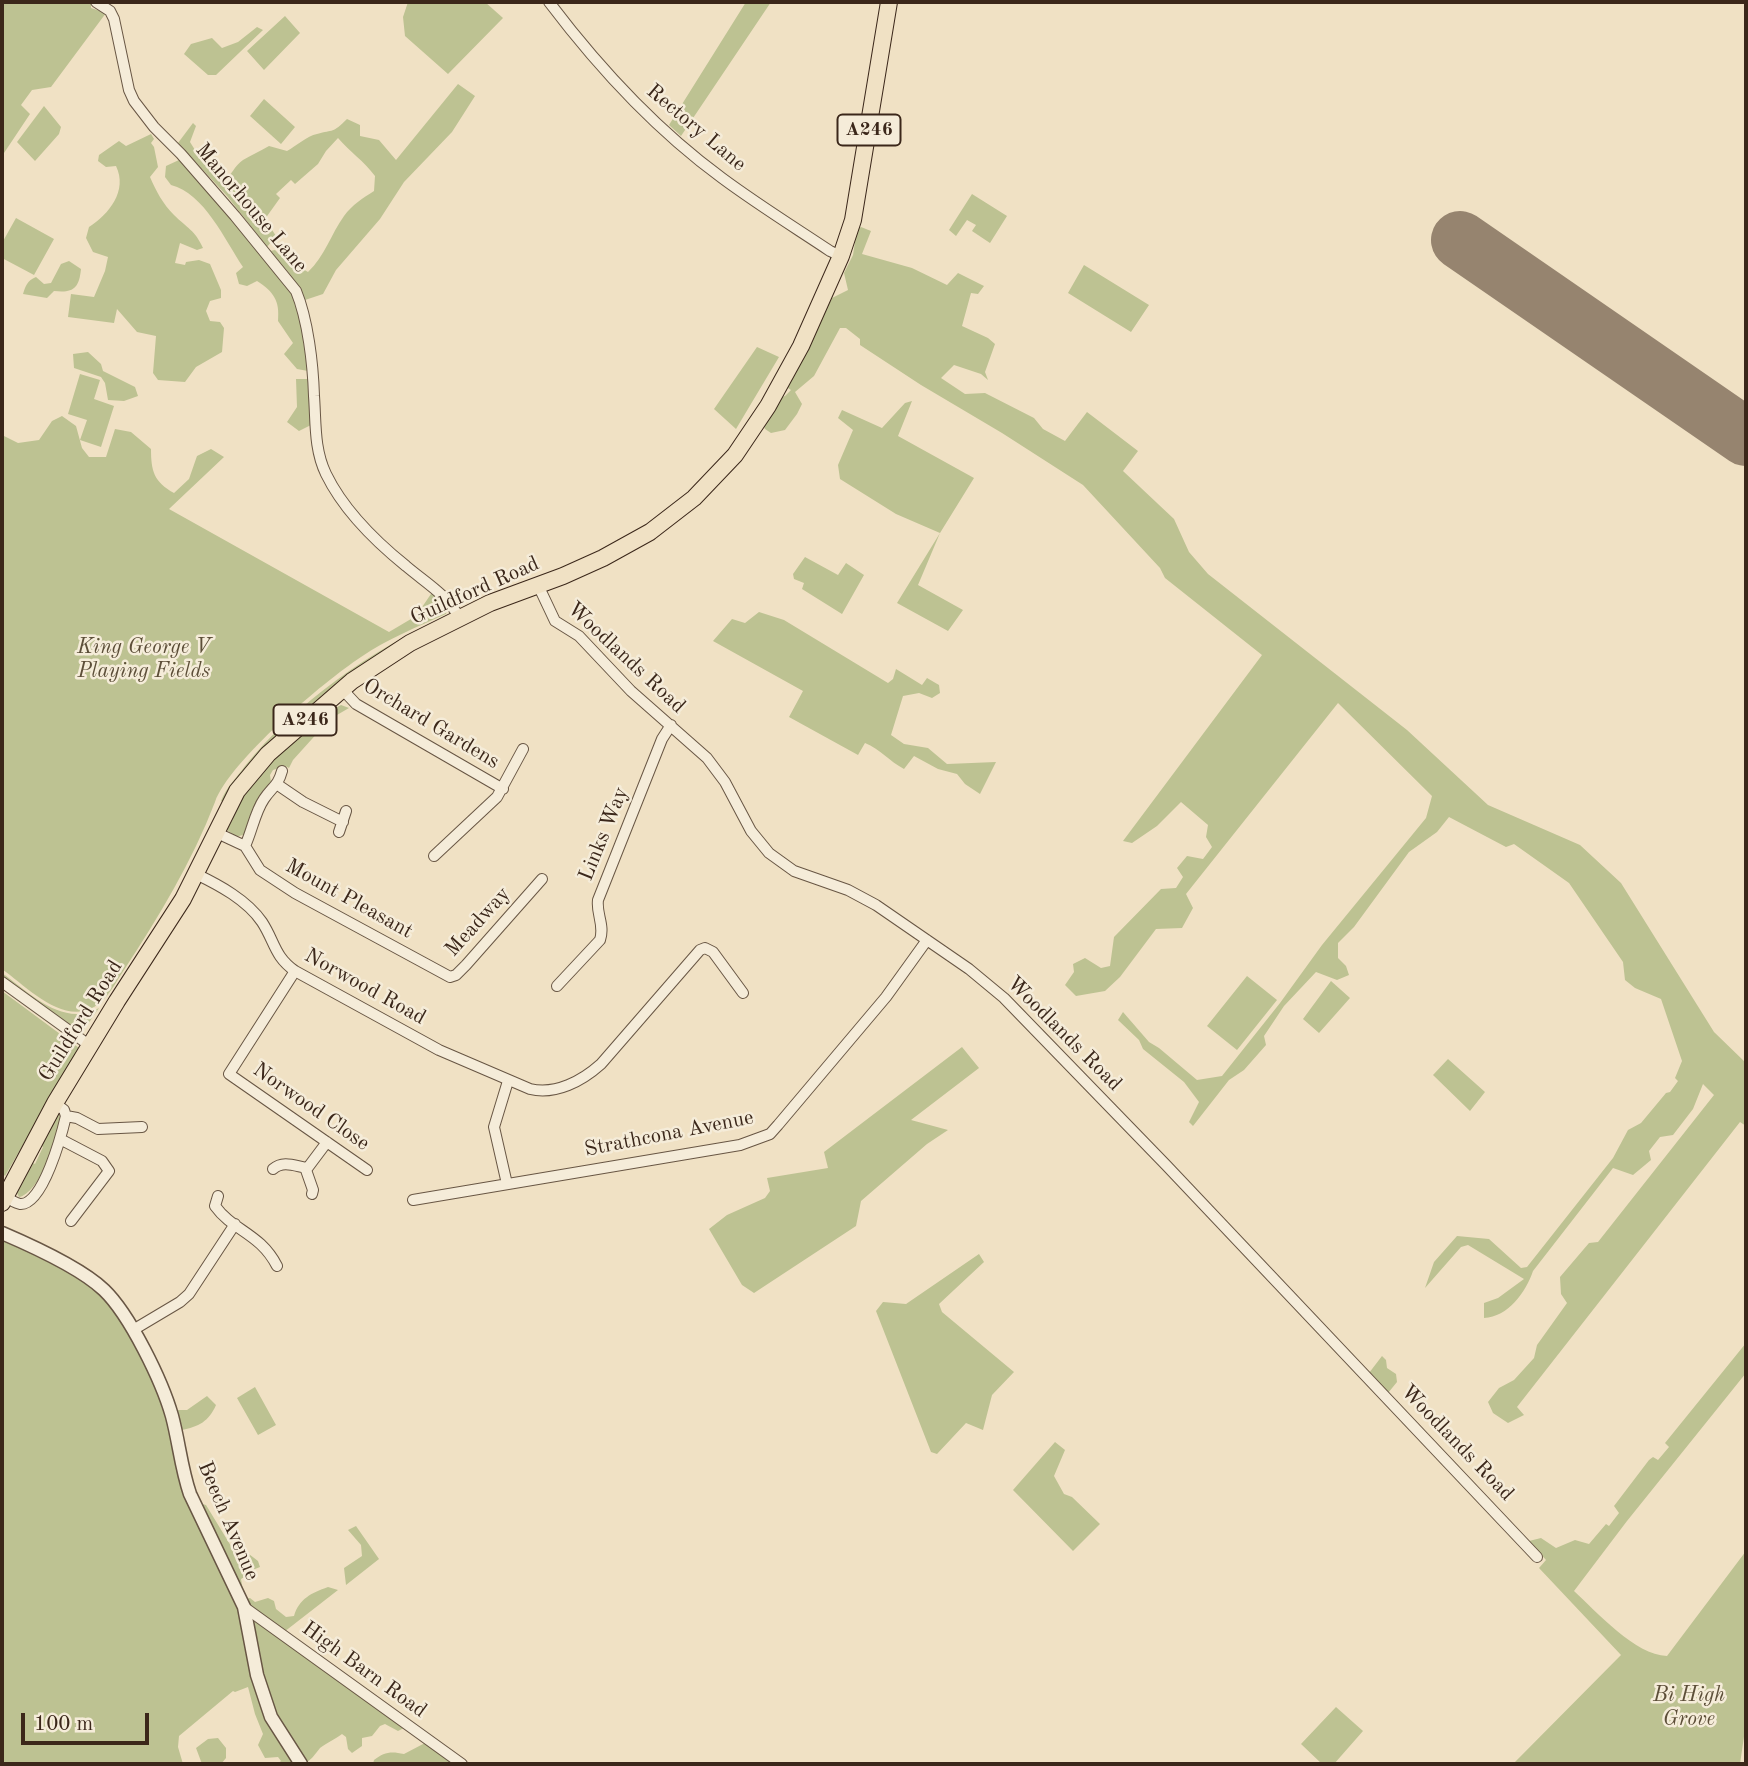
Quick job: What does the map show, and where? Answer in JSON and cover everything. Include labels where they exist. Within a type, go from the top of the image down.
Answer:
[{"type":"main road","name":"Guildford Road","points":[[3,1200],[89,1045],[171,919],[237,791],[251,772],[293,730],[342,689],[388,656],[459,617],[603,558],[650,531],[694,498],[720,472],[751,433],[782,381],[830,285],[841,256],[856,203],[889,2]]},
{"type":"street","name":"Manorhouse Lane","points":[[96,2],[110,11],[114,19],[134,101],[154,127],[235,216],[296,291],[301,303],[313,375],[315,436],[321,463],[332,487],[380,545],[446,597],[459,617]]},
{"type":"street","name":"Rectory Lane","points":[[549,2],[612,81],[663,128],[722,178],[841,256]]},
{"type":"street","name":"Woodlands Road","points":[[538,585],[555,621],[579,636],[631,691],[716,769],[751,831],[769,853],[794,871],[860,896],[969,969],[1004,998],[1175,1174],[1537,1557]]},
{"type":"street","name":"Orchard Gardens","points":[[342,689],[356,704],[503,789]]},
{"type":"street","name":"Links Way","points":[[557,986],[600,940],[603,931],[598,900],[662,739],[671,725]]},
{"type":"street","name":"Orchard Gardens","points":[[434,856],[488,807],[503,789],[523,749]]},
{"type":"street","points":[[245,846],[265,797],[278,785],[282,772]]},
{"type":"street","points":[[278,785],[341,827],[346,811]]},
{"type":"street","name":"Mount Pleasant","points":[[215,832],[245,846],[256,866],[269,877],[438,971]]},
{"type":"street","name":"Norwood Road","points":[[195,874],[243,902],[256,914],[280,959],[295,971],[439,1050],[530,1089],[543,1091],[566,1086],[590,1074],[694,954],[705,948],[713,952],[743,993]]},
{"type":"street","name":"Meadway","points":[[438,971],[450,977],[456,975],[542,879]]},
{"type":"street","name":"Strathcona Avenue","points":[[413,1200],[740,1145],[770,1134],[886,997],[927,940]]},
{"type":"street","name":"Norwood Close","points":[[295,971],[229,1074],[367,1170]]},
{"type":"street","points":[[2,982],[89,1045]]},
{"type":"street","points":[[507,1184],[494,1127],[508,1081]]},
{"type":"street","points":[[3,1200],[19,1204],[31,1198],[49,1171],[66,1116],[64,1110],[55,1103]]},
{"type":"street","points":[[66,1116],[77,1118],[98,1129],[142,1127]]},
{"type":"street","points":[[60,1139],[102,1161],[109,1171],[71,1220]]},
{"type":"street","points":[[312,1194],[306,1170],[327,1142]]},
{"type":"street","points":[[273,1169],[285,1164],[307,1168]]},
{"type":"street","points":[[218,1196],[215,1206],[265,1247],[277,1266]]},
{"type":"street","points":[[132,1330],[189,1294],[235,1224]]},
{"type":"street","name":"Beech Avenue","points":[[2,1233],[50,1255],[104,1290],[132,1330],[167,1400],[190,1494],[244,1606],[263,1698],[271,1717],[301,1764]]},
{"type":"street","name":"High Barn Road","points":[[244,1606],[462,1764]]},
{"type":"green space","points":[[2,2],[87,2],[91,4],[91,8],[106,13],[51,87],[32,90],[21,105],[30,114],[2,156]]},
{"type":"green space","points":[[408,2],[485,2],[503,18],[448,74],[405,36],[403,17]]},
{"type":"green space","points":[[746,2],[771,2],[681,136],[669,125]]},
{"type":"green space","points":[[285,16],[300,33],[264,70],[247,51]]},
{"type":"green space","points":[[257,27],[263,30],[216,75],[208,75],[184,54],[191,44],[212,38],[222,48],[238,42]]},
{"type":"green space","points":[[458,84],[475,96],[452,132],[404,182],[380,219],[336,270],[323,294],[305,300],[288,272],[270,251],[275,250],[308,272],[319,259],[347,212],[374,191],[375,176],[371,171],[338,138],[318,164],[295,184],[291,180],[276,194],[280,198],[265,219],[276,236],[267,247],[227,196],[178,143],[193,123],[196,126],[190,142],[200,158],[223,182],[240,162],[269,146],[287,151],[309,137],[335,129],[347,119],[360,125],[360,136],[379,140],[396,160]]},
{"type":"green space","points":[[264,99],[295,127],[281,144],[250,116]]},
{"type":"green space","points":[[44,106],[61,127],[59,134],[35,161],[17,142]]},
{"type":"green space","points":[[151,134],[158,167],[150,177],[152,182],[166,206],[194,233],[203,248],[197,250],[180,243],[175,263],[185,265],[186,262],[199,260],[210,264],[221,290],[221,298],[210,301],[206,311],[210,321],[220,322],[224,328],[222,352],[196,367],[185,382],[158,380],[153,373],[156,336],[137,332],[117,309],[114,323],[68,317],[71,294],[94,297],[108,257],[93,252],[86,238],[89,227],[109,209],[120,184],[116,166],[106,167],[98,161],[99,155],[119,141],[126,146]]},
{"type":"green space","points":[[179,160],[226,210],[292,292],[298,307],[308,371],[297,369],[284,354],[293,343],[278,321],[277,302],[272,293],[257,281],[247,286],[239,284],[236,273],[243,267],[213,219],[194,197],[171,185],[165,177],[166,166]]},
{"type":"green space","points":[[972,194],[1007,216],[990,243],[972,231],[976,225],[967,220],[956,236],[949,230]]},
{"type":"green space","points":[[16,218],[54,239],[34,275],[2,258],[2,243]]},
{"type":"green space","points":[[861,227],[871,231],[862,254],[912,268],[947,285],[958,273],[984,286],[978,294],[971,293],[962,326],[995,344],[985,372],[988,380],[981,374],[954,365],[941,378],[965,394],[985,393],[1034,418],[1043,429],[1065,441],[1087,412],[1138,451],[1123,471],[1174,519],[1189,552],[1208,574],[1407,730],[1488,805],[1580,845],[1621,883],[1714,1032],[1746,1063],[1746,1126],[1740,1122],[1517,1407],[1524,1415],[1508,1423],[1493,1413],[1488,1402],[1499,1388],[1514,1380],[1534,1358],[1537,1345],[1567,1303],[1561,1294],[1560,1277],[1589,1243],[1598,1242],[1714,1095],[1703,1084],[1693,1109],[1673,1135],[1660,1137],[1649,1151],[1651,1160],[1633,1175],[1613,1168],[1533,1271],[1521,1295],[1501,1313],[1484,1318],[1484,1303],[1498,1298],[1524,1279],[1468,1245],[1461,1247],[1425,1288],[1434,1262],[1457,1236],[1489,1239],[1521,1268],[1527,1267],[1613,1158],[1628,1130],[1641,1123],[1666,1093],[1670,1092],[1678,1081],[1675,1078],[1682,1061],[1661,999],[1635,988],[1625,980],[1623,962],[1569,883],[1514,844],[1506,847],[1449,817],[1437,832],[1409,852],[1354,927],[1338,943],[1338,958],[1346,966],[1349,975],[1337,980],[1316,972],[1284,1006],[1264,1036],[1266,1045],[1244,1070],[1229,1080],[1193,1126],[1189,1122],[1199,1102],[1184,1082],[1143,1049],[1139,1040],[1118,1020],[1123,1012],[1149,1042],[1197,1080],[1222,1076],[1322,945],[1426,818],[1432,796],[1338,703],[1186,894],[1193,908],[1182,928],[1156,929],[1120,977],[1105,991],[1076,996],[1065,985],[1074,972],[1073,964],[1085,958],[1101,968],[1110,966],[1114,937],[1161,889],[1176,888],[1183,877],[1177,868],[1187,856],[1203,859],[1212,847],[1206,837],[1208,825],[1181,802],[1157,826],[1132,843],[1123,841],[1262,655],[1165,578],[1160,568],[1083,485],[860,345],[860,339],[846,328],[840,328],[814,376],[795,392],[802,404],[785,430],[771,433],[765,429],[763,424],[779,398],[791,390],[785,386],[832,298],[848,290],[844,273],[853,255],[857,229]]},
{"type":"green space","points":[[69,261],[81,269],[79,281],[74,288],[54,291],[47,298],[23,294],[27,284],[36,277],[44,284],[51,283],[61,264]]},
{"type":"green space","points":[[1084,265],[1149,305],[1131,332],[1068,293]]},
{"type":"green space","points":[[757,347],[779,357],[736,429],[714,409]]},
{"type":"green space","points":[[88,352],[101,364],[103,371],[135,387],[138,396],[124,401],[108,400],[101,377],[74,368],[73,354]]},
{"type":"green space","points":[[80,374],[100,380],[94,399],[114,406],[101,447],[80,440],[87,420],[68,414]]},
{"type":"green space","points":[[296,379],[309,379],[311,425],[299,431],[287,422],[297,407]]},
{"type":"green space","points":[[912,401],[898,436],[974,478],[940,533],[896,514],[840,479],[838,465],[853,430],[838,418],[842,410],[882,428],[905,403]]},
{"type":"green space","name":"King George V Playing Fields","points":[[62,416],[76,426],[82,448],[89,457],[106,457],[115,429],[131,432],[151,449],[155,475],[162,485],[174,493],[189,479],[197,456],[211,449],[224,457],[169,509],[389,632],[416,616],[433,591],[447,610],[446,614],[381,645],[344,669],[279,723],[258,745],[224,785],[174,888],[114,985],[99,1004],[82,1011],[57,1008],[2,969],[2,435],[18,443],[39,440],[52,421]]},
{"type":"green space","points":[[940,533],[918,585],[963,610],[948,631],[897,603]]},
{"type":"green space","points":[[805,557],[838,575],[846,563],[864,575],[842,614],[802,589],[804,583],[794,579],[793,574]]},
{"type":"green space","points":[[759,612],[784,620],[888,683],[893,679],[896,669],[922,685],[927,678],[939,685],[940,693],[932,698],[919,693],[903,696],[891,735],[904,744],[928,748],[947,764],[996,762],[980,794],[965,784],[957,774],[938,769],[914,756],[904,769],[865,743],[858,755],[789,717],[803,691],[713,641],[732,619],[745,623]]},
{"type":"green space","points":[[445,617],[422,630],[224,802],[221,801],[232,783],[265,743],[311,700],[336,680],[390,645]]},
{"type":"green space","points":[[341,705],[349,708],[330,719],[289,768],[285,766],[273,770],[270,775],[271,782],[258,799],[246,834],[236,837],[227,830],[233,819],[232,810],[269,761],[324,714]]},
{"type":"green space","points":[[2,973],[48,1006],[60,1011],[86,1013],[99,1008],[81,1034],[2,978]]},
{"type":"green space","points":[[1247,976],[1277,1000],[1237,1050],[1207,1026]]},
{"type":"green space","points":[[1331,981],[1350,998],[1319,1033],[1303,1019]]},
{"type":"green space","points":[[2,991],[79,1048],[5,1176],[2,1173]]},
{"type":"green space","points":[[962,1047],[979,1068],[911,1120],[948,1130],[927,1144],[861,1201],[856,1226],[754,1293],[742,1285],[709,1229],[727,1215],[765,1198],[770,1191],[767,1178],[828,1168],[824,1152]]},
{"type":"green space","points":[[1448,1059],[1485,1092],[1470,1111],[1433,1075]]},
{"type":"green space","points":[[59,1113],[58,1133],[49,1161],[34,1185],[19,1197],[17,1193],[43,1147],[39,1144]]},
{"type":"green space","points":[[2,1238],[80,1277],[107,1303],[132,1336],[151,1373],[162,1409],[168,1413],[176,1452],[249,1613],[404,1728],[398,1731],[385,1724],[380,1726],[372,1736],[362,1738],[362,1746],[352,1753],[348,1749],[346,1737],[342,1734],[320,1748],[307,1764],[277,1764],[281,1761],[278,1757],[265,1758],[258,1745],[263,1734],[248,1687],[233,1691],[179,1736],[178,1747],[183,1764],[2,1764]]},
{"type":"green space","points":[[979,1254],[984,1262],[939,1304],[942,1312],[1014,1372],[992,1395],[983,1430],[966,1423],[937,1454],[931,1452],[876,1311],[883,1302],[906,1304]]},
{"type":"green space","name":"Bi High Grove","points":[[1746,1343],[1746,1373],[1574,1591],[1630,1641],[1655,1654],[1667,1656],[1746,1551],[1746,1723],[1740,1764],[1513,1764],[1621,1655],[1539,1568],[1546,1560],[1529,1541],[1541,1538],[1556,1548],[1575,1540],[1589,1544],[1606,1524],[1609,1526],[1619,1513],[1614,1506],[1649,1460],[1653,1457],[1658,1460],[1669,1447],[1665,1443]]},
{"type":"green space","points":[[1382,1356],[1386,1360],[1387,1368],[1396,1374],[1397,1382],[1388,1393],[1369,1373]]},
{"type":"green space","points":[[255,1387],[276,1425],[258,1435],[237,1398]]},
{"type":"green space","points":[[207,1396],[216,1405],[207,1419],[181,1430],[176,1410],[187,1410]]},
{"type":"green space","points":[[1055,1442],[1065,1450],[1054,1476],[1064,1494],[1072,1497],[1100,1524],[1073,1551],[1013,1490]]},
{"type":"green space","points":[[206,1505],[234,1551],[245,1551],[258,1561],[260,1567],[245,1573],[246,1576],[241,1579],[243,1591],[200,1506]]},
{"type":"green space","points":[[356,1526],[379,1559],[346,1585],[344,1568],[362,1556],[361,1545],[348,1530]]},
{"type":"green space","points":[[328,1587],[338,1590],[284,1632],[245,1599],[250,1598],[255,1602],[268,1598],[274,1601],[276,1609],[286,1617],[294,1616],[306,1597]]},
{"type":"green space","points":[[1336,1707],[1363,1731],[1334,1764],[1322,1764],[1301,1744]]},
{"type":"green space","points":[[218,1738],[226,1748],[226,1758],[221,1764],[202,1764],[196,1748],[208,1739]]},
{"type":"green space","points":[[425,1743],[455,1764],[373,1764],[374,1760],[384,1754],[404,1754]]},
{"type":"runway","points":[[1460,240],[1746,437]]}]
